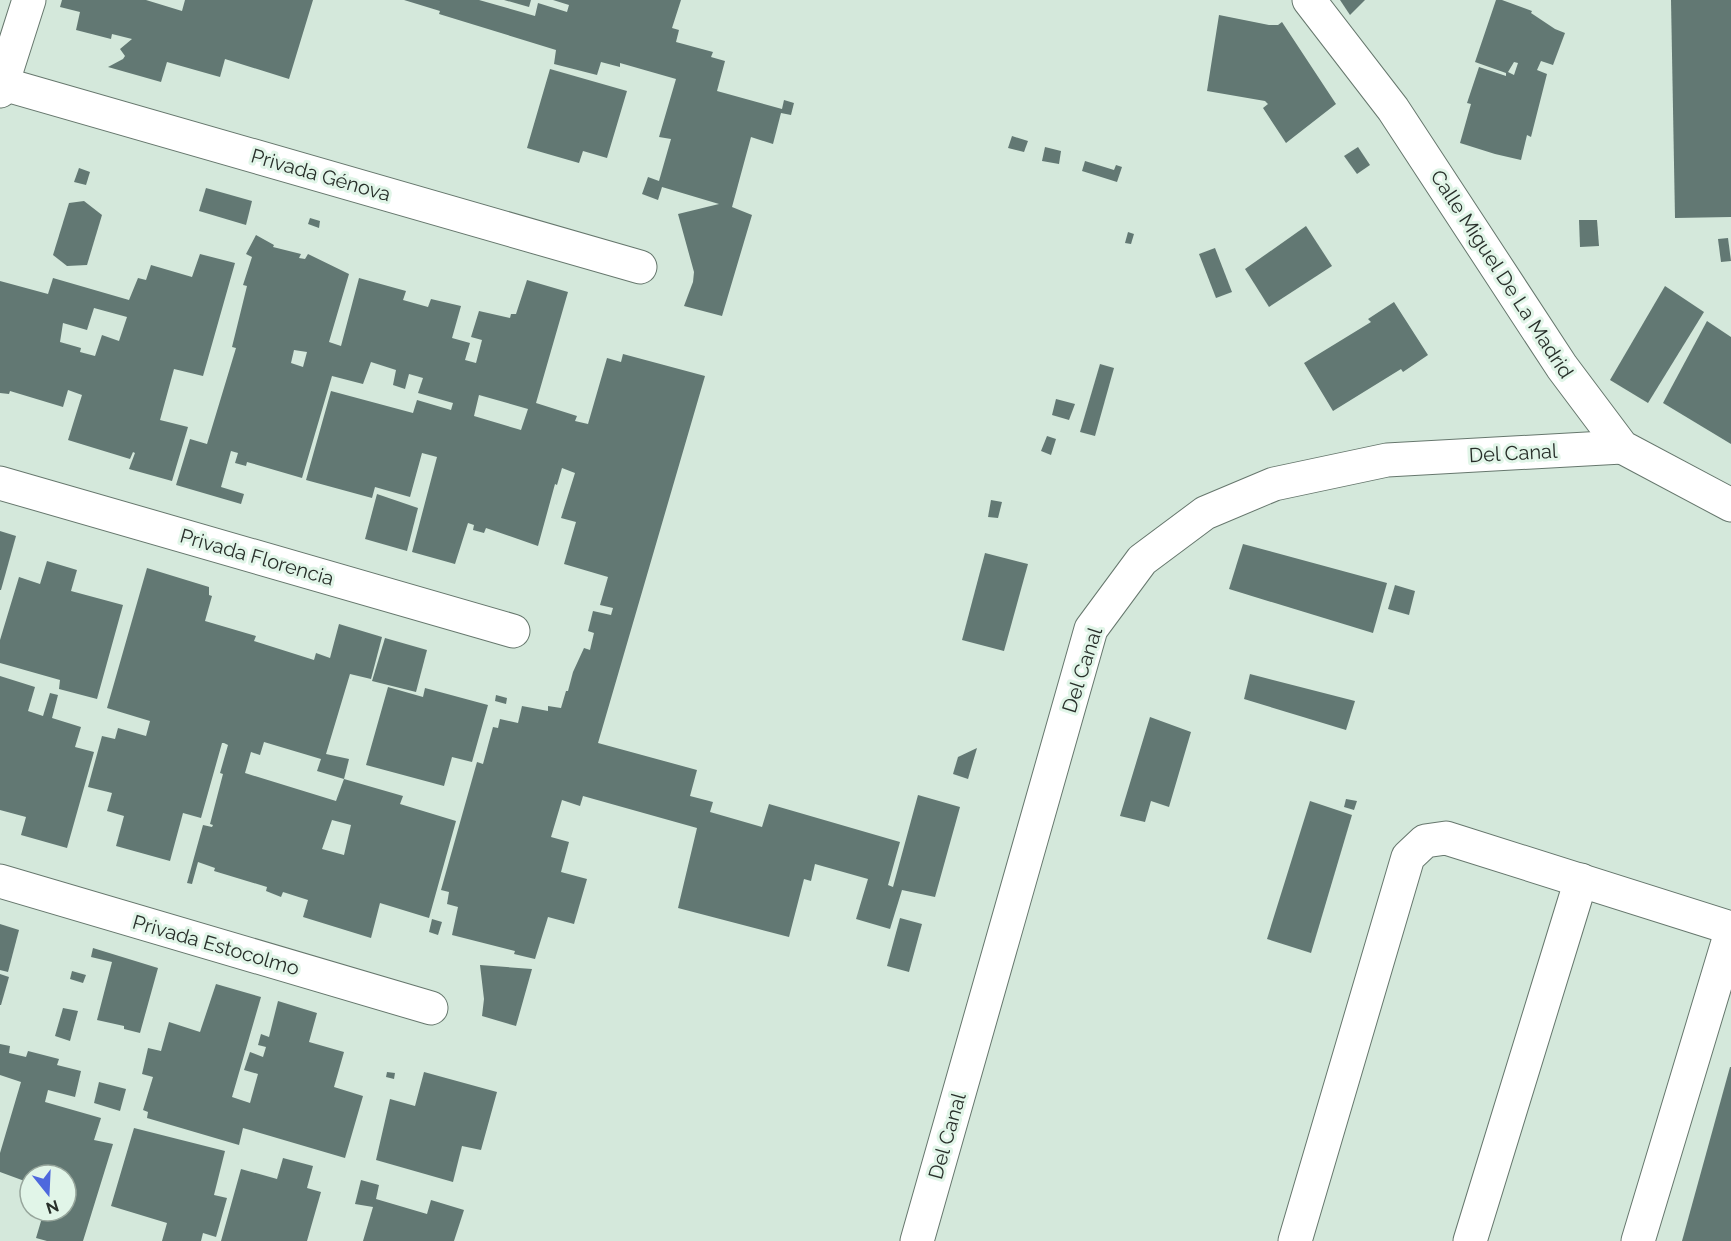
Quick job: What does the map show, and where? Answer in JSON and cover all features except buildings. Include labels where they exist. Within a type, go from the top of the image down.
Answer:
[{"type":"street","points":[[1,86],[28,0]]},
{"type":"street","name":"Calle Miguel De La Madrid","points":[[1309,0],[1393,109],[1562,367],[1622,447],[1731,505]]},
{"type":"street","name":"Privada Génova","points":[[1,86],[640,267]]},
{"type":"street","name":"Del Canal","points":[[917,1241],[1091,629],[1142,560],[1205,513],[1274,484],[1387,460],[1622,447]]},
{"type":"street","name":"Privada Florencia","points":[[0,483],[513,632]]},
{"type":"street","points":[[1295,1241],[1408,857],[1425,842],[1446,838],[1731,930],[1638,1241]]},
{"type":"street","points":[[1470,1241],[1581,880]]},
{"type":"street","name":"Privada Estocolmo","points":[[0,881],[431,1008]]}]
